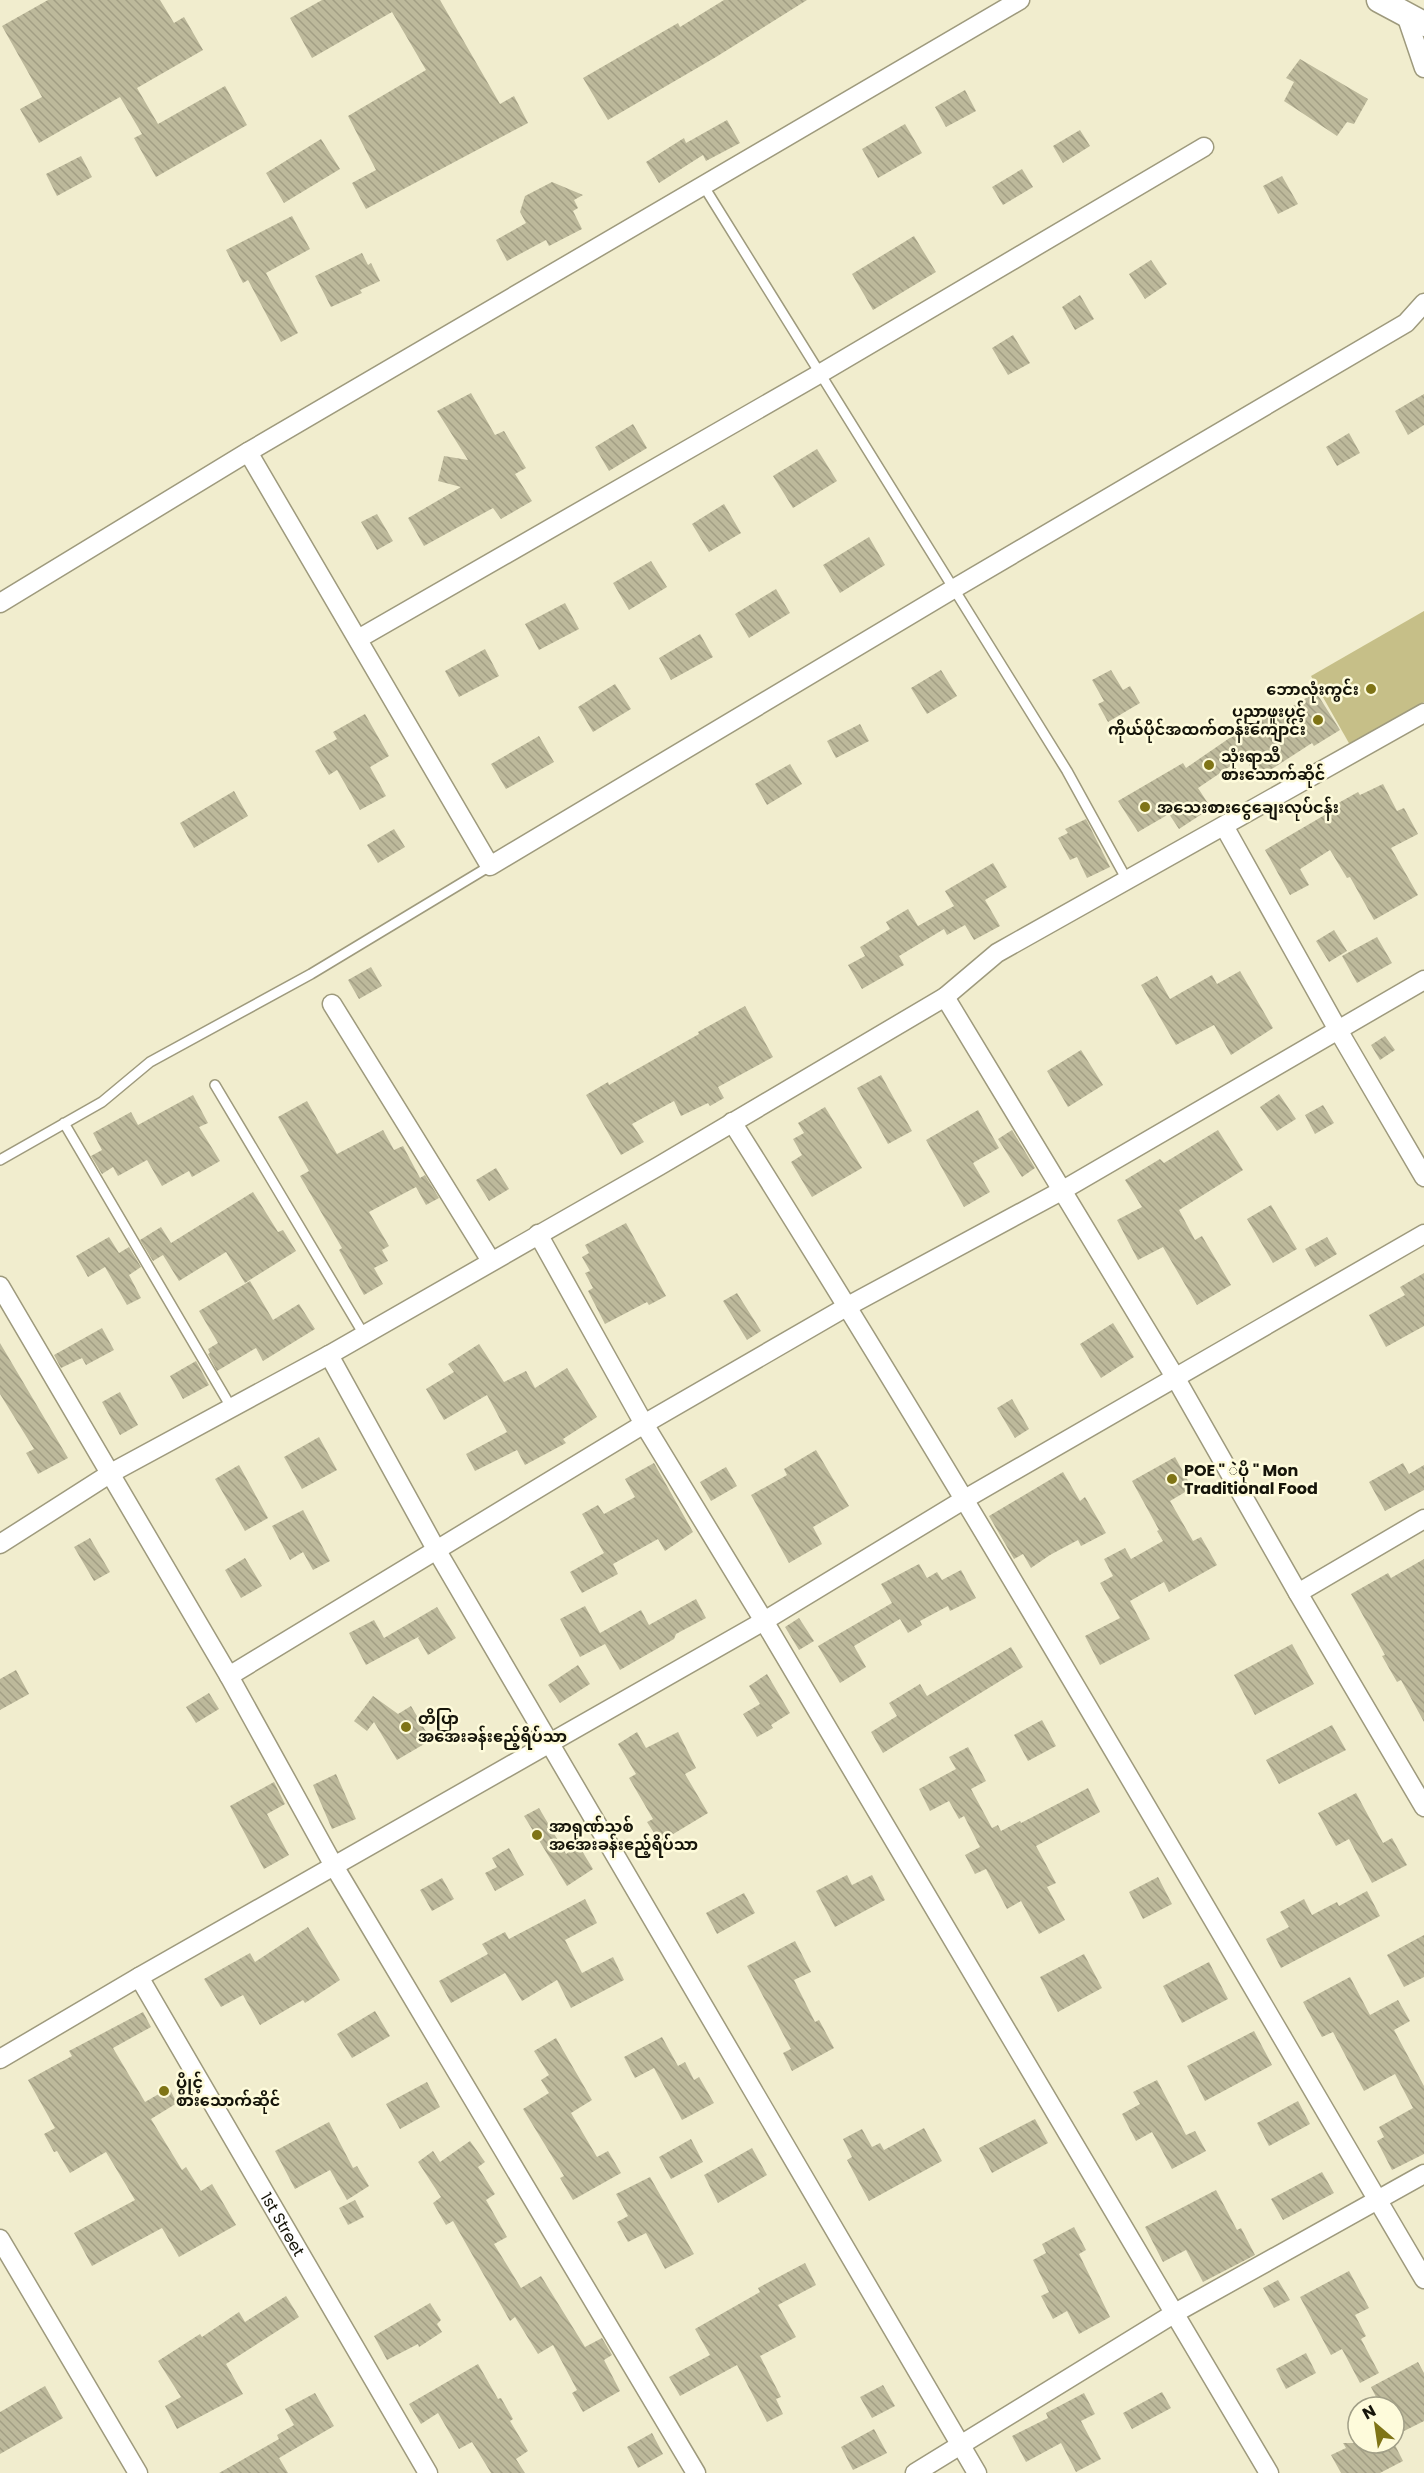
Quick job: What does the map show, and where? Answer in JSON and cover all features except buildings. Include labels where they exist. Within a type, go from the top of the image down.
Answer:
[{"type":"main road","points":[[1379,0],[1415,20]]},
{"type":"street","points":[[0,603],[249,452],[1020,0]]},
{"type":"street","points":[[1415,20],[1424,68]]},
{"type":"street","points":[[358,639],[821,373],[1204,147]]},
{"type":"street","points":[[249,452],[490,866],[955,588],[1406,323],[1424,303]]},
{"type":"street","points":[[0,1544],[111,1473],[328,1355],[659,1166],[945,997],[997,953],[1424,713]]},
{"type":"street","points":[[1224,826],[1338,1030],[1424,1177]]},
{"type":"street","points":[[229,1676],[644,1424],[848,1306],[1063,1190],[1424,980]]},
{"type":"street","points":[[945,997],[1175,1377],[1424,1807]]},
{"type":"street","points":[[332,1004],[491,1261]]},
{"type":"street","points":[[732,1122],[848,1306],[965,1499],[1424,2279]]},
{"type":"street","points":[[538,1234],[644,1424],[764,1621],[1269,2473]]},
{"type":"street","points":[[0,2059],[139,1977],[764,1621],[965,1499],[1424,1234]]},
{"type":"street","points":[[0,1286],[229,1676],[334,1866],[696,2473]]},
{"type":"street","points":[[328,1355],[437,1551],[977,2473]]},
{"type":"street","points":[[1298,1593],[1424,1519]]},
{"type":"street","name":"1st Street","points":[[139,1977],[428,2473]]},
{"type":"street","points":[[915,2473],[1175,2313],[1424,2174]]},
{"type":"street","points":[[0,2239],[138,2473]]},
{"type":"lane","points":[[703,185],[1067,771],[1126,880]]},
{"type":"lane","points":[[0,1160],[102,1102],[150,1062],[311,974],[490,866]]},
{"type":"lane","points":[[215,1085],[363,1333]]},
{"type":"lane","points":[[64,1123],[231,1407]]},
{"type":"shaded area","name":"ဘောလုံးကွင်း","points":[[1424,611],[1424,702],[1350,745],[1311,676]]},
{"type":"place","name":"ဘောလုံးကွင်း","points":[[1371,689]]},
{"type":"place","name":"ပညာဖူးပွင့် ကိုယ်ပိုင်အထက်တန်းကျောင်း","points":[[1318,720]]},
{"type":"place","name":"သုံးရာသီ စားသောက်ဆိုင်","points":[[1209,765]]},
{"type":"place","name":"အသေးစားငွေချေးလုပ်ငန်း","points":[[1145,807]]},
{"type":"place","name":"POE \" ဲပို \" Mon Traditional Food","points":[[1172,1479]]},
{"type":"place","name":"တိပြာ အအေးခန်းဧည့်ရိပ်သာ","points":[[406,1727]]},
{"type":"place","name":"အာရုဏ်သစ် အအေးခန်းဧည့်ရိပ်သာ","points":[[537,1835]]},
{"type":"place","name":"ပွိုင့် စားသောက်ဆိုင်","points":[[164,2091]]}]
